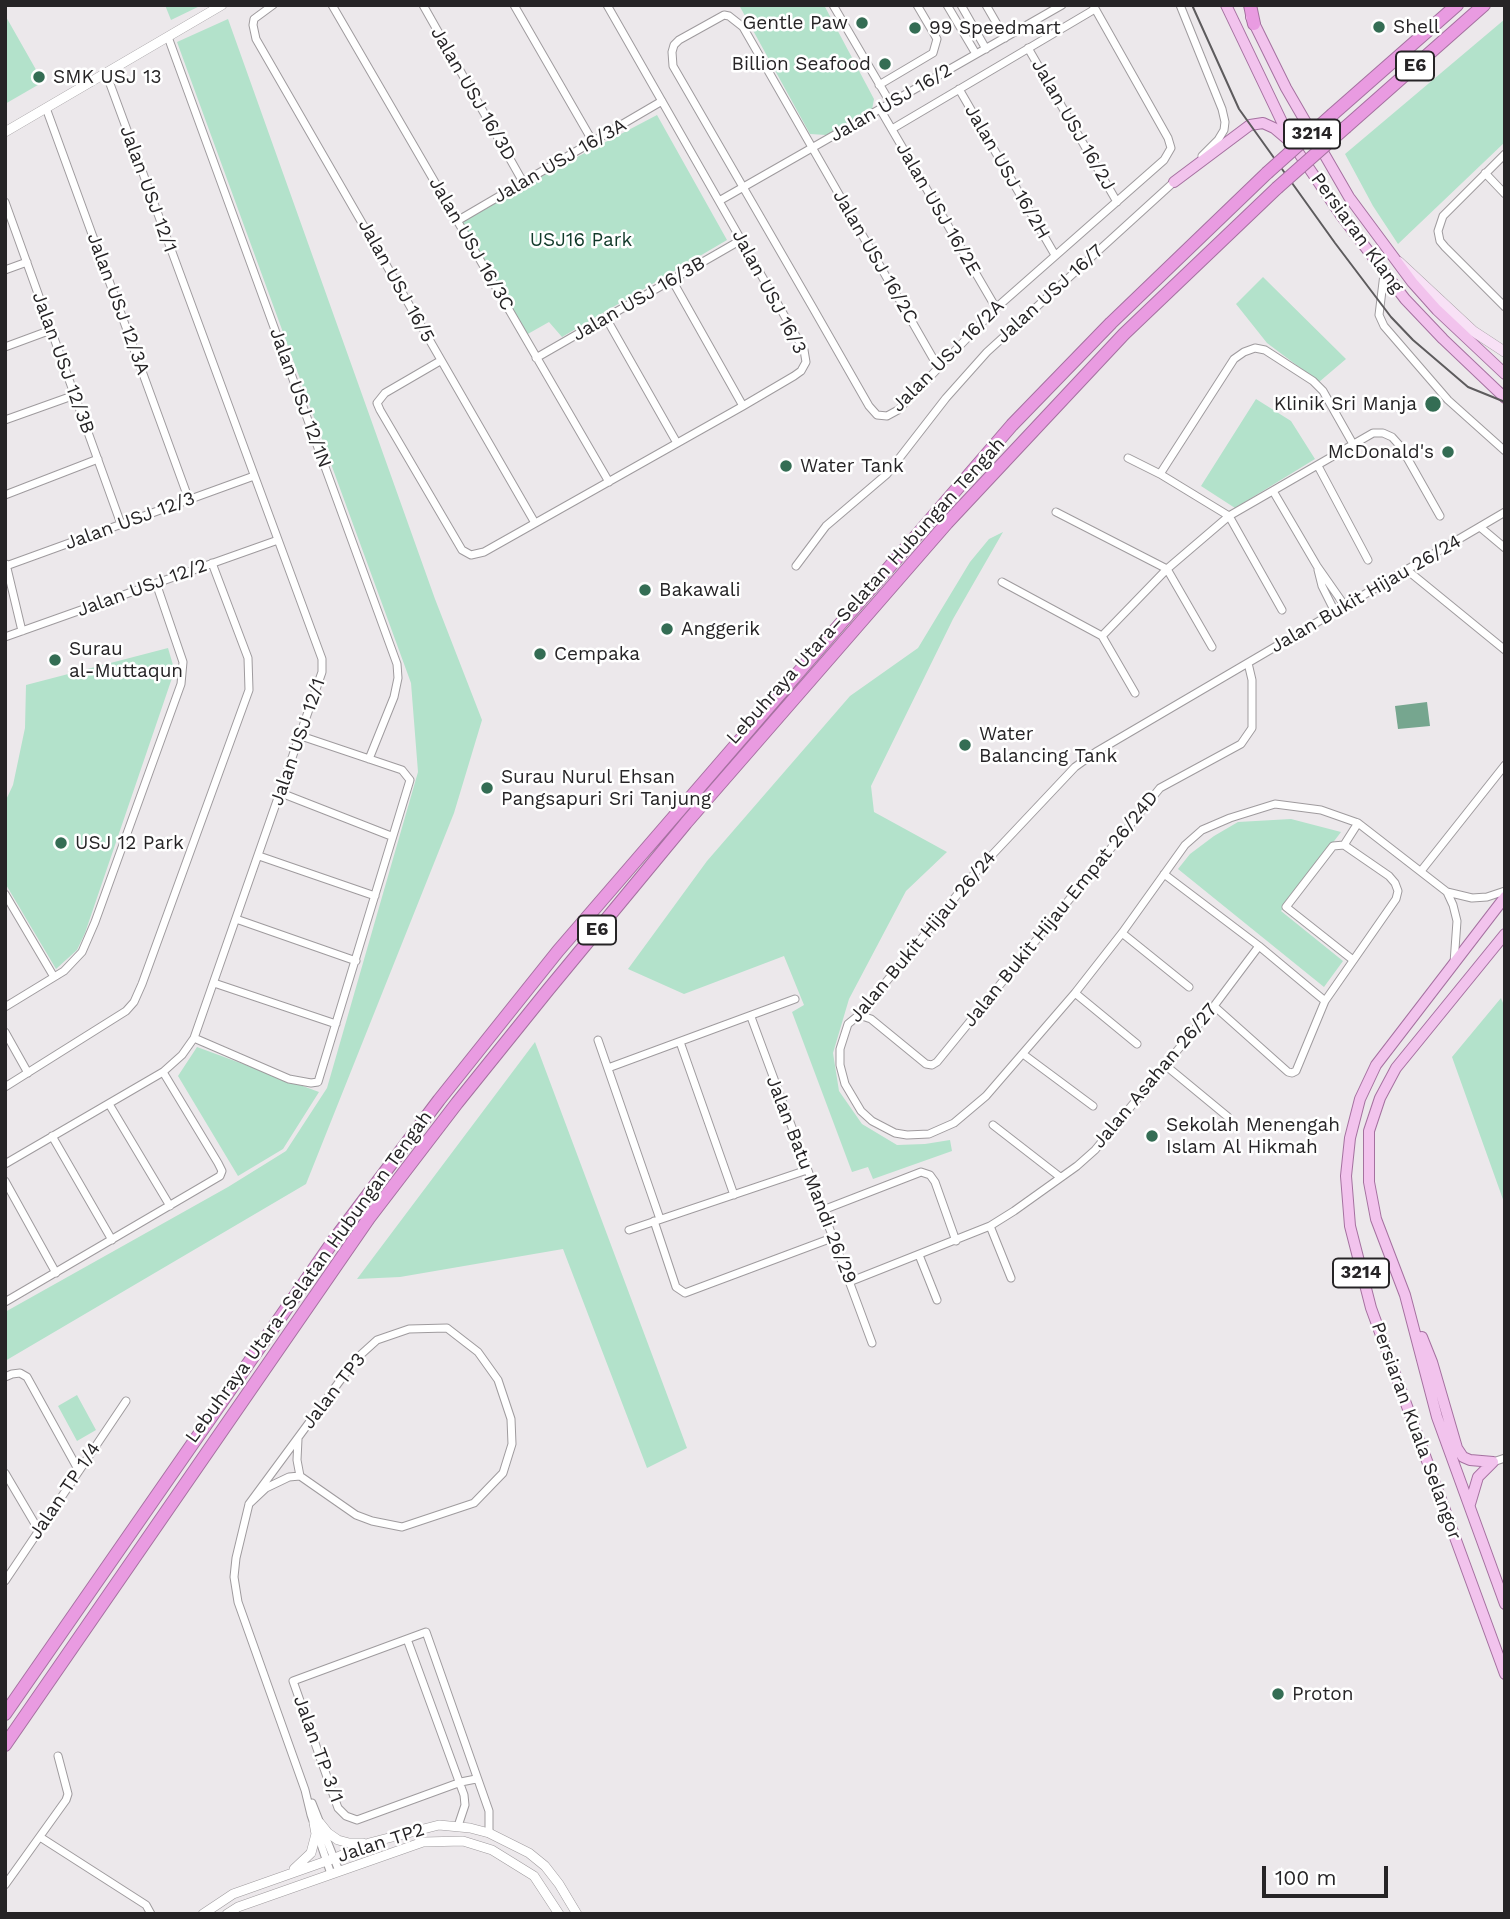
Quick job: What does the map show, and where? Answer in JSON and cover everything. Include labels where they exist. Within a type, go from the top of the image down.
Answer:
[{"type":"highway","points":[[1248,5],[1254,24]]},
{"type":"highway","name":"Lebuhraya Utara–Selatan Hubungan Tengah","points":[[5,1714],[334,1240],[439,1100],[558,951],[1012,425],[1111,323],[1267,173],[1457,5]]},
{"type":"highway","name":"Lebuhraya Utara–Selatan Hubungan Tengah","points":[[5,1745],[369,1218],[457,1103],[686,823],[947,523],[1125,334],[1277,188],[1484,5]]},
{"type":"main road","name":"Persiaran Klang","points":[[1226,5],[1292,143],[1384,274],[1443,339],[1505,398]]},
{"type":"main road","name":"Persiaran Klang","points":[[1254,24],[1286,88],[1349,197],[1391,255],[1437,310],[1505,374]]},
{"type":"main road","points":[[1174,182],[1250,125],[1263,124],[1274,128],[1292,143]]},
{"type":"main road","points":[[1391,255],[1416,275],[1473,331],[1505,352]]},
{"type":"main road","name":"Persiaran Kuala Selangor","points":[[1505,897],[1376,1065],[1360,1099],[1350,1138],[1346,1176],[1350,1226],[1371,1308],[1505,1674]]},
{"type":"main road","name":"Persiaran Kuala Selangor","points":[[1505,933],[1396,1068],[1380,1098],[1369,1131],[1369,1182],[1376,1219],[1405,1295],[1437,1417],[1505,1604]]},
{"type":"main road","points":[[1405,1295],[1432,1362],[1457,1448],[1463,1457],[1470,1460],[1493,1462]]},
{"type":"main road","points":[[1470,1508],[1471,1495],[1478,1478],[1493,1462]]},
{"type":"street","points":[[5,132],[222,5]]},
{"type":"street","name":"Jalan USJ 16/5","points":[[273,5],[254,19],[256,39],[535,523]]},
{"type":"street","name":"Jalan USJ 16/3C","points":[[332,5],[608,482]]},
{"type":"street","name":"Jalan USJ 16/3D","points":[[422,5],[523,182]]},
{"type":"street","points":[[514,5],[593,142]]},
{"type":"street","name":"Jalan USJ 16/3","points":[[440,361],[381,396],[377,403],[461,550],[471,555],[484,552],[743,406],[794,376],[806,362],[804,350],[607,5]]},
{"type":"street","points":[[833,5],[891,104]]},
{"type":"street","points":[[879,85],[933,52],[937,39],[917,5]]},
{"type":"street","points":[[947,5],[976,54]]},
{"type":"street","points":[[961,5],[986,49]]},
{"type":"street","points":[[986,5],[1005,38]]},
{"type":"street","name":"Jalan USJ 16/2","points":[[719,201],[1062,5]]},
{"type":"street","name":"Jalan USJ 16/7","points":[[796,566],[826,526],[887,474],[946,398],[987,352],[1218,140],[1224,130],[1222,109],[1180,5]]},
{"type":"street","name":"Jalan USJ 16/2","points":[[892,128],[1094,7]]},
{"type":"street","name":"Jalan USJ 16/2A","points":[[743,187],[869,406],[877,415],[887,416],[898,410],[996,308],[1164,160],[1171,148],[1168,138],[1094,7]]},
{"type":"street","name":"Jalan USJ 16/2C","points":[[743,187],[673,66],[672,52],[679,40],[724,15],[743,27],[938,367]]},
{"type":"street","name":"Jalan USJ 12/1N","points":[[168,37],[397,664],[398,678],[394,697],[369,759]]},
{"type":"street","name":"Jalan USJ 16/2J","points":[[1028,48],[1117,202]]},
{"type":"street","name":"Jalan USJ 12/1","points":[[5,1164],[163,1072],[182,1055],[194,1038],[321,680],[322,659],[106,73]]},
{"type":"street","name":"Jalan USJ 16/2H","points":[[959,89],[1055,255]]},
{"type":"street","name":"Jalan USJ 16/3A","points":[[457,221],[662,101]]},
{"type":"street","name":"Jalan USJ 12/3A","points":[[46,108],[189,500]]},
{"type":"street","name":"Jalan USJ 16/2E","points":[[880,109],[996,308]]},
{"type":"street","points":[[1505,154],[1443,216],[1438,231],[1440,241],[1505,307]]},
{"type":"street","points":[[1485,173],[1505,194]]},
{"type":"street","name":"Jalan USJ 12/3B","points":[[5,202],[121,524]]},
{"type":"street","name":"Jalan USJ 16/3B","points":[[536,358],[741,240]]},
{"type":"street","points":[[5,270],[27,262]]},
{"type":"street","points":[[1384,274],[1380,315],[1384,326],[1448,400],[1505,451]]},
{"type":"street","points":[[672,280],[743,406]]},
{"type":"street","points":[[606,318],[677,443]]},
{"type":"street","points":[[5,347],[51,330]]},
{"type":"street","points":[[1160,474],[1234,359],[1255,348],[1265,350],[1313,381],[1323,391],[1353,444]]},
{"type":"street","points":[[5,421],[75,395]]},
{"type":"street","points":[[1102,636],[1167,569],[1229,516],[1373,433],[1392,437],[1401,447],[1440,516]]},
{"type":"street","points":[[1128,458],[1229,516],[1282,610]]},
{"type":"street","points":[[5,495],[98,459]]},
{"type":"street","points":[[1318,466],[1368,560]]},
{"type":"street","name":"Jalan USJ 12/3","points":[[6,564],[254,476]]},
{"type":"street","points":[[1273,491],[1317,566],[1345,606]]},
{"type":"street","points":[[1056,512],[1167,569],[1212,648]]},
{"type":"street","name":"Jalan Bukit Hijau 26/24","points":[[1447,891],[1358,823],[1321,810],[1275,804],[1230,818],[1202,830],[1185,845],[1075,993],[986,1096],[954,1123],[929,1134],[895,1133],[872,1121],[861,1111],[845,1084],[840,1065],[840,1049],[848,1024],[859,1015],[975,873],[1075,767],[1096,752],[1505,512]]},
{"type":"street","points":[[1480,527],[1505,548]]},
{"type":"street","name":"Jalan USJ 12/2","points":[[5,637],[278,540]]},
{"type":"street","points":[[5,1087],[126,1011],[134,1002],[249,690],[247,658],[212,563]]},
{"type":"street","points":[[6,564],[22,631]]},
{"type":"street","points":[[1317,566],[1322,586],[1335,612]]},
{"type":"street","points":[[1407,570],[1505,650]]},
{"type":"street","points":[[1002,582],[1102,636],[1135,693]]},
{"type":"street","points":[[5,1007],[72,964],[89,939],[181,684],[183,662],[156,583]]},
{"type":"street","name":"Jalan Bukit Hijau Empat 26/24D","points":[[859,1015],[871,1019],[926,1064],[937,1062],[1160,788],[1241,744],[1252,728],[1252,680],[1248,663]]},
{"type":"street","points":[[194,1038],[289,1079],[311,1083],[318,1082],[321,1075],[391,836],[409,785],[407,774],[402,770],[301,736]]},
{"type":"street","points":[[1421,871],[1505,765]]},
{"type":"street","points":[[281,793],[391,836]]},
{"type":"street","points":[[1344,845],[1358,823]]},
{"type":"street","points":[[1214,1006],[1292,1073],[1300,1065],[1325,1001],[1395,899],[1398,891],[1389,876],[1344,845],[1333,846],[1286,907],[1353,960]]},
{"type":"street","points":[[259,856],[375,896]]},
{"type":"street","points":[[1164,874],[1259,946],[1325,1001]]},
{"type":"street","points":[[1447,891],[1472,898],[1487,897],[1505,891]]},
{"type":"street","points":[[1447,891],[1454,905],[1457,921],[1454,963]]},
{"type":"street","points":[[5,894],[54,976]]},
{"type":"street","points":[[236,919],[356,961]]},
{"type":"street","points":[[1122,933],[1189,987]]},
{"type":"street","name":"Jalan Asahan 26/27","points":[[849,1282],[990,1226],[1095,1150],[1214,1006],[1259,946]]},
{"type":"street","points":[[214,983],[336,1024]]},
{"type":"street","points":[[1075,993],[1137,1044]]},
{"type":"street","points":[[608,1068],[795,999]]},
{"type":"street","name":"Jalan Batu Mandi 26/29","points":[[751,1017],[872,1343]]},
{"type":"street","points":[[5,1031],[28,1073]]},
{"type":"street","points":[[598,1040],[676,1287],[685,1293],[832,1238]]},
{"type":"street","points":[[680,1042],[734,1195]]},
{"type":"street","points":[[1023,1054],[1093,1106]]},
{"type":"street","points":[[1165,1065],[1228,1117]]},
{"type":"street","points":[[5,1302],[220,1176],[222,1171],[218,1163],[163,1072]]},
{"type":"street","points":[[109,1104],[170,1206]]},
{"type":"street","points":[[993,1125],[1060,1177]]},
{"type":"street","points":[[52,1136],[111,1240]]},
{"type":"street","points":[[629,1230],[807,1170]]},
{"type":"street","points":[[823,1210],[921,1172],[930,1175],[934,1182],[956,1241]]},
{"type":"street","points":[[5,1181],[55,1273]]},
{"type":"street","points":[[990,1226],[1011,1278]]},
{"type":"street","points":[[919,1255],[937,1300]]},
{"type":"street","name":"Jalan TP3","points":[[300,1476],[356,1515],[402,1527],[474,1503],[503,1473],[512,1444],[511,1419],[498,1380],[478,1352],[447,1328],[409,1329],[377,1340],[356,1359],[249,1504],[236,1558],[234,1577],[238,1602],[335,1873]]},
{"type":"street","points":[[9,1376],[20,1373],[27,1377],[79,1471]]},
{"type":"street","name":"Jalan TP 1/4","points":[[5,1581],[126,1401]]},
{"type":"street","points":[[249,1504],[266,1488],[289,1477],[300,1476],[297,1460],[298,1439]]},
{"type":"street","points":[[1493,1462],[1505,1458]]},
{"type":"street","points":[[5,1473],[38,1529]]},
{"type":"street","points":[[458,1826],[465,1804],[461,1782],[407,1639],[426,1632],[489,1811],[489,1833]]},
{"type":"street","name":"Jalan TP 3/1","points":[[407,1639],[293,1681],[338,1808],[346,1816],[357,1820],[461,1782]]},
{"type":"street","points":[[5,1885],[68,1794],[58,1756]]},
{"type":"street","points":[[461,1782],[477,1779]]},
{"type":"street","points":[[317,1823],[338,1840],[369,1843]]},
{"type":"street","points":[[284,1876],[300,1866],[312,1853],[317,1823]]},
{"type":"street","name":"Jalan TP2","points":[[202,1914],[233,1894],[331,1860],[369,1843],[439,1825],[489,1833],[528,1853],[545,1866],[577,1914]]},
{"type":"street","points":[[40,1836],[146,1905],[151,1914]]},
{"type":"street","name":"Jalan TP2","points":[[227,1914],[238,1907],[423,1842],[463,1841],[492,1850],[534,1876],[559,1914]]},
{"type":"green space","points":[[165,5],[202,5],[171,20]]},
{"type":"green space","points":[[739,5],[824,5],[874,99],[872,110],[826,135],[810,134]]},
{"type":"green space","points":[[5,15],[43,82],[5,104]]},
{"type":"green space","points":[[228,19],[435,599],[482,720],[454,813],[306,1184],[5,1361],[5,1312],[228,1187],[286,1151],[327,1088],[418,772],[411,683],[177,42]]},
{"type":"green space","points":[[1505,19],[1505,142],[1398,244],[1373,206],[1345,154]]},
{"type":"green space","name":"USJ16 Park","points":[[657,115],[727,240],[562,337],[549,322],[526,335],[463,222],[560,166]]},
{"type":"green space","points":[[1263,277],[1346,359],[1319,382],[1267,343],[1236,304]]},
{"type":"green space","points":[[1256,399],[1291,421],[1315,459],[1235,508],[1201,486]]},
{"type":"green space","points":[[1003,532],[953,619],[871,786],[874,812],[947,852],[906,891],[849,999],[833,1053],[839,1091],[862,1124],[897,1145],[950,1140],[952,1151],[873,1179],[868,1167],[852,1172],[792,1012],[804,1005],[784,956],[684,994],[628,969],[707,861],[850,696],[918,648],[970,562],[989,539]]},
{"type":"green space","name":"USJ 12 Park","points":[[168,648],[173,665],[172,678],[85,933],[77,950],[56,969],[5,883],[5,802],[13,785],[25,728],[26,685]]},
{"type":"green space","points":[[1291,819],[1341,832],[1281,911],[1343,961],[1324,987],[1178,869],[1190,854],[1238,822]]},
{"type":"green space","points":[[1501,998],[1505,1008],[1505,1205],[1452,1057]]},
{"type":"green space","points":[[535,1042],[687,1448],[647,1468],[563,1249],[400,1277],[357,1279]]},
{"type":"green space","points":[[197,1047],[319,1092],[283,1149],[238,1176],[178,1076]]},
{"type":"green space","points":[[77,1395],[96,1430],[77,1441],[58,1406]]},
{"type":"shaded area","points":[[1427,702],[1430,726],[1398,729],[1395,706]]},
{"type":"tram line","points":[[1192,5],[1239,109],[1391,317],[1413,340],[1468,387],[1505,402]]},
{"type":"place","name":"Gentle Paw","points":[[862,23]]},
{"type":"place","name":"Shell","points":[[1379,27]]},
{"type":"place","name":"99 Speedmart","points":[[915,28]]},
{"type":"place","name":"Billion Seafood","points":[[885,64]]},
{"type":"place","name":"SMK USJ 13","points":[[39,77]]},
{"type":"place","name":"Klinik Sri Manja","points":[[1433,404]]},
{"type":"place","name":"McDonald's","points":[[1448,452]]},
{"type":"place","name":"Water Tank","points":[[786,466]]},
{"type":"place","name":"Bakawali","points":[[645,590]]},
{"type":"place","name":"Anggerik","points":[[667,629]]},
{"type":"place","name":"Cempaka","points":[[540,654]]},
{"type":"place","name":"Surau al-Muttaqun","points":[[55,660]]},
{"type":"place","name":"Water Balancing Tank","points":[[965,745]]},
{"type":"place","name":"Surau Nurul Ehsan Pangsapuri Sri Tanjung","points":[[487,788]]},
{"type":"place","name":"USJ 12 Park","points":[[61,843]]},
{"type":"place","name":"Sekolah Menengah Islam Al Hikmah","points":[[1152,1136]]},
{"type":"place","name":"Proton","points":[[1278,1694]]}]
